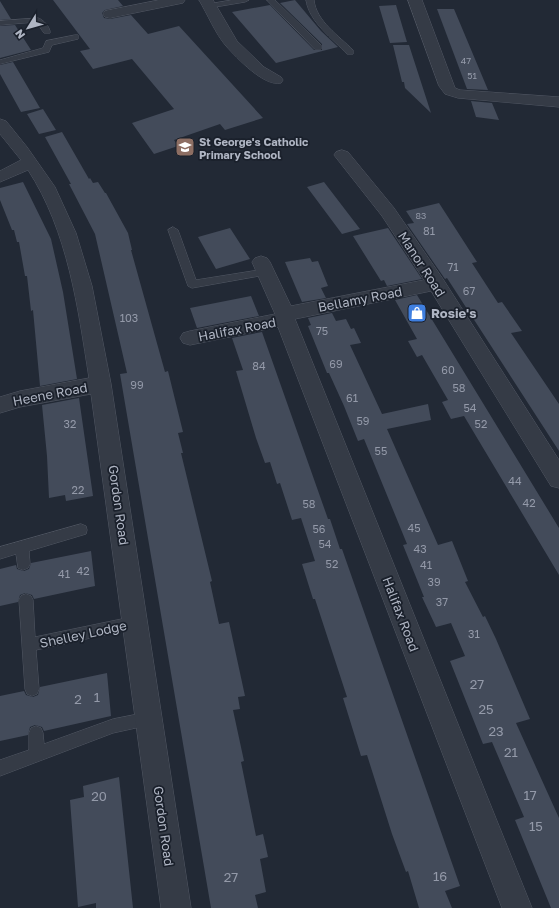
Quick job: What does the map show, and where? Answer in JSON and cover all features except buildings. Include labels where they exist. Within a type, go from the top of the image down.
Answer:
[{"type":"street","points":[[110,14],[178,0]]},
{"type":"street","points":[[415,0],[446,86],[450,91],[458,94],[559,102]]},
{"type":"street","points":[[207,3],[231,43],[259,70],[276,80]]},
{"type":"street","name":"Gordon Road","points":[[0,124],[44,181],[70,240],[82,282],[100,384],[136,622],[176,908]]},
{"type":"street","name":"Manor Road","points":[[342,155],[388,212],[436,284],[559,479]]},
{"type":"street","points":[[0,177],[30,162]]},
{"type":"street","name":"Halifax Road","points":[[263,267],[285,317],[516,908]]},
{"type":"street","name":"Bellamy Road","points":[[285,317],[298,311],[436,284]]},
{"type":"street","name":"Halifax Road","points":[[190,338],[285,317]]},
{"type":"street","name":"Heene Road","points":[[0,405],[20,399],[100,384]]},
{"type":"lane","points":[[207,3],[245,0]]},
{"type":"lane","points":[[271,0],[318,47]]},
{"type":"lane","points":[[310,0],[313,13],[350,52]]},
{"type":"lane","points":[[0,23],[38,20],[47,31]]},
{"type":"lane","points":[[0,62],[46,50],[49,43],[75,37]]},
{"type":"lane","points":[[173,230],[192,284],[263,267]]},
{"type":"lane","points":[[0,554],[80,530]]},
{"type":"lane","points":[[22,547],[23,564]]},
{"type":"lane","name":"Shelley Lodge","points":[[26,600],[32,689]]},
{"type":"lane","name":"Shelley Lodge","points":[[29,645],[136,622]]},
{"type":"lane","points":[[0,768],[113,726],[149,719]]},
{"type":"lane","points":[[36,733],[38,754]]},
{"type":"place","name":"St George's Catholic Primary School","points":[[185,147]]},
{"type":"place","name":"Rosie's","points":[[417,313]]}]
